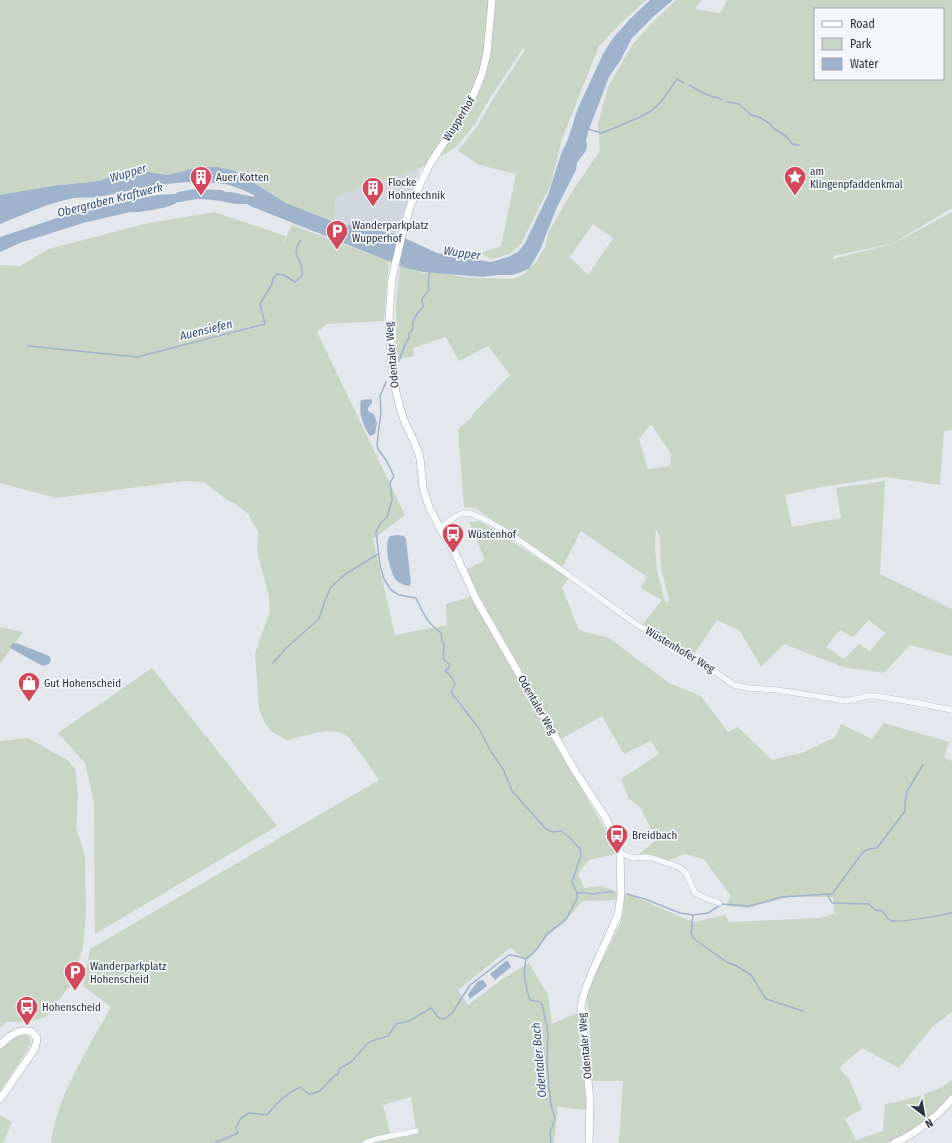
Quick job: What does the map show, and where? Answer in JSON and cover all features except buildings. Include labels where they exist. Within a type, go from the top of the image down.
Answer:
[{"type":"main road","name":"Wupperhof","points":[[393,270],[411,204],[430,164],[471,101],[480,79],[487,53],[492,0]]},
{"type":"main road","name":"Odentaler Weg","points":[[393,270],[389,318],[393,377],[404,420],[419,453],[426,502],[456,553],[468,582],[485,615],[575,771],[605,817],[618,843],[620,853],[621,895],[618,915],[585,990],[581,1006],[590,1101],[589,1143]]},
{"type":"main road","points":[[0,1045],[11,1035],[25,1030],[32,1032],[37,1038],[34,1050],[0,1099]]},
{"type":"main road","points":[[894,1143],[927,1125],[952,1099]]},
{"type":"street","name":"Wüstenhofer Weg","points":[[440,528],[456,516],[464,513],[472,514],[488,521],[510,534],[556,566],[636,624],[708,667],[734,685],[847,701],[867,696],[876,696],[952,710]]},
{"type":"street","points":[[620,853],[633,858],[652,858],[679,867],[686,873],[696,893],[719,903]]},
{"type":"street","points":[[365,1143],[376,1139],[416,1131]]},
{"type":"shaded area","points":[[420,168],[396,234],[334,222],[336,197]]},
{"type":"green space","points":[[0,0],[646,0],[599,46],[562,139],[551,184],[521,244],[510,254],[491,259],[481,253],[501,246],[516,174],[479,165],[458,151],[478,125],[496,94],[525,50],[523,48],[493,93],[475,124],[455,148],[420,168],[336,197],[334,222],[286,203],[235,171],[199,167],[168,175],[127,170],[99,181],[52,186],[0,195]]},
{"type":"green space","points":[[676,0],[702,0],[695,9],[720,13],[727,0],[952,0],[952,208],[894,243],[834,256],[833,259],[895,243],[952,212],[952,430],[944,431],[940,485],[886,477],[822,487],[785,495],[792,527],[841,518],[836,488],[885,481],[880,574],[952,609],[952,656],[910,645],[884,673],[843,667],[784,644],[761,667],[740,631],[717,620],[694,654],[674,644],[643,624],[662,600],[641,588],[647,577],[581,531],[562,568],[475,508],[464,507],[458,429],[471,418],[473,414],[510,375],[488,346],[459,361],[446,337],[413,348],[414,356],[396,360],[396,304],[400,266],[424,273],[441,273],[463,277],[513,279],[524,274],[536,262],[545,247],[549,231],[571,193],[600,151],[598,123],[608,87],[632,45]],"holes":[[[593,224],[613,238],[588,275],[570,257]],[[651,424],[671,454],[670,466],[648,469],[639,439]],[[656,529],[660,537],[661,569],[669,599],[667,602],[665,601],[657,570],[655,546]],[[869,620],[885,633],[870,651],[859,644],[844,659],[826,647],[840,630],[853,637]]]},
{"type":"green space","points":[[214,212],[286,236],[282,247],[292,225],[389,261],[384,321],[327,324],[317,332],[405,515],[373,539],[395,635],[447,625],[446,604],[470,597],[612,841],[616,854],[589,860],[578,874],[584,888],[601,886],[619,892],[618,900],[582,901],[566,921],[547,936],[535,953],[527,960],[510,948],[458,990],[468,1005],[504,978],[529,963],[548,995],[552,1024],[577,1013],[587,1110],[558,1107],[554,1143],[51,1143],[60,1107],[67,1090],[83,1056],[111,1007],[83,986],[90,949],[379,780],[349,737],[338,732],[324,731],[287,740],[272,732],[264,722],[259,709],[255,654],[270,611],[269,597],[257,551],[258,532],[248,514],[237,505],[227,500],[204,482],[184,481],[56,498],[0,483],[0,265],[20,266],[49,249],[144,224]],"holes":[[[411,1097],[416,1130],[391,1136],[383,1105]]]},
{"type":"green space","points":[[480,521],[569,578],[562,588],[579,630],[609,638],[669,683],[701,696],[728,732],[738,727],[772,760],[804,752],[835,737],[841,724],[872,739],[884,723],[949,742],[944,757],[952,761],[952,1012],[933,1026],[899,1068],[862,1048],[839,1068],[849,1079],[862,1109],[845,1119],[856,1140],[883,1131],[885,1104],[928,1093],[952,1080],[952,1093],[930,1117],[922,1123],[906,1134],[886,1143],[619,1143],[623,1081],[592,1081],[587,997],[595,975],[620,924],[623,914],[624,891],[693,922],[725,915],[729,922],[819,918],[834,914],[833,897],[788,897],[748,908],[727,906],[730,895],[704,859],[685,854],[664,862],[637,857],[656,840],[641,808],[629,799],[621,779],[659,754],[651,741],[624,754],[602,716],[561,739],[478,594],[467,569],[485,560],[469,522]]},
{"type":"green space","points":[[0,627],[23,632],[0,664]]},
{"type":"green space","points":[[152,668],[277,826],[95,934],[94,802],[85,763],[58,733]]},
{"type":"green space","points":[[28,738],[69,761],[76,771],[78,796],[76,827],[85,856],[86,912],[83,947],[72,983],[46,1017],[26,1022],[6,1022],[0,1028],[0,741]]},
{"type":"green space","points":[[26,1035],[30,1037],[31,1042],[28,1049],[0,1092],[0,1050],[15,1038]]},
{"type":"green space","points":[[0,1115],[12,1122],[3,1143],[0,1143]]},
{"type":"water","name":"Wupper","points":[[650,0],[673,0],[655,15],[632,38],[620,61],[609,77],[588,132],[586,141],[587,148],[577,163],[576,170],[557,207],[540,250],[529,269],[513,275],[483,277],[423,272],[406,268],[247,204],[233,204],[211,200],[207,197],[208,193],[231,192],[254,197],[254,195],[240,189],[218,183],[210,183],[196,189],[194,187],[197,182],[173,183],[99,197],[73,198],[43,207],[0,224],[0,195],[52,186],[99,181],[127,170],[168,175],[199,167],[217,167],[235,171],[286,203],[334,222],[396,234],[437,253],[491,262],[508,257],[518,252],[525,243],[548,195],[578,108],[603,54],[613,38]]},
{"type":"water","points":[[184,191],[192,191],[192,196],[180,198],[177,203],[167,207],[147,211],[130,212],[83,223],[20,243],[0,252],[0,237],[78,211],[157,195],[175,194]]},
{"type":"water","points":[[372,399],[372,403],[368,408],[368,411],[374,414],[377,423],[375,434],[370,436],[362,419],[360,405],[361,400]]},
{"type":"water","points":[[390,536],[404,536],[406,539],[411,584],[409,586],[397,581],[394,577],[388,559],[388,540]]},
{"type":"water","points":[[13,643],[49,656],[51,659],[49,664],[43,666],[12,649],[10,646]]},
{"type":"water","points":[[508,961],[511,967],[495,980],[490,974]]},
{"type":"water","points":[[483,980],[487,986],[470,999],[468,994],[478,981]]},
{"type":"waterway","points":[[587,129],[602,133],[638,118],[651,111],[661,102],[677,79],[684,83]]},
{"type":"waterway","points":[[689,85],[705,94],[721,99]]},
{"type":"waterway","points":[[727,102],[739,104],[751,115],[759,117],[769,123],[773,128],[787,137],[792,144],[799,145]]},
{"type":"waterway","name":"Obergraben Kraftwerk","points":[[179,197],[196,194],[221,195]]},
{"type":"waterway","name":"Auensiefen","points":[[28,346],[137,357],[265,324],[260,304],[272,284],[273,279],[277,274],[284,275],[295,282],[302,276],[301,265],[296,250],[301,240]]},
{"type":"waterway","points":[[399,361],[409,338],[409,333],[412,331],[415,318],[423,307],[422,299],[429,290],[428,283],[430,271]]},
{"type":"waterway","points":[[215,1143],[238,1133],[236,1127],[241,1118],[249,1113],[267,1115],[281,1099],[300,1087],[309,1094],[319,1091],[338,1074],[339,1069],[351,1062],[369,1042],[388,1036],[396,1024],[409,1021],[431,1008],[439,1018],[445,1019],[452,1013],[470,985],[509,955],[526,959],[536,950],[547,934],[566,919],[577,899],[577,893],[572,882],[581,855],[580,849],[561,831],[553,832],[546,829],[512,791],[504,771],[490,750],[480,730],[451,692],[455,684],[445,670],[449,668],[449,664],[443,657],[444,646],[441,633],[423,613],[416,598],[399,595],[391,590],[384,579],[380,565],[376,532],[380,524],[387,517],[392,500],[390,483],[394,476],[386,460],[378,449],[377,443],[381,412],[380,396],[386,382]]},
{"type":"waterway","points":[[273,663],[286,648],[319,619],[331,587],[344,575],[378,554]]},
{"type":"waterway","points":[[827,894],[832,894],[863,852],[869,849],[877,848],[905,811],[907,791],[923,765]]},
{"type":"waterway","points":[[577,893],[582,892],[593,894],[613,892]]},
{"type":"waterway","points":[[627,894],[645,899],[680,913],[693,915],[708,913],[722,904],[749,906],[782,897],[827,894],[832,903],[869,904],[875,910],[882,911],[889,919],[895,921],[952,913]]},
{"type":"waterway","points":[[693,915],[691,933],[694,939],[728,963],[735,965],[751,975],[766,999],[803,1011]]},
{"type":"waterway","name":"Odentaler Bach","points":[[526,960],[524,975],[530,1000],[540,1002],[542,1004],[548,1032],[547,1061],[549,1088],[551,1105],[555,1119],[550,1133],[551,1143]]},
{"type":"place","name":"Auer Kotten","points":[[201,196]]},
{"type":"place","name":"am Klingenpfaddenkmal","points":[[795,196]]},
{"type":"place","name":"Flocke Hohntechnik","points":[[373,208]]},
{"type":"place","name":"Wanderparkplatz Wupperhof","points":[[337,250]]},
{"type":"place","name":"Wüstenhof","points":[[453,554]]},
{"type":"place","name":"Gut Hohenscheid","points":[[29,702]]},
{"type":"place","name":"Breidbach","points":[[617,854]]},
{"type":"place","name":"Wanderparkplatz Hohenscheid","points":[[75,992]]},
{"type":"place","name":"Hohenscheid","points":[[27,1026]]}]
